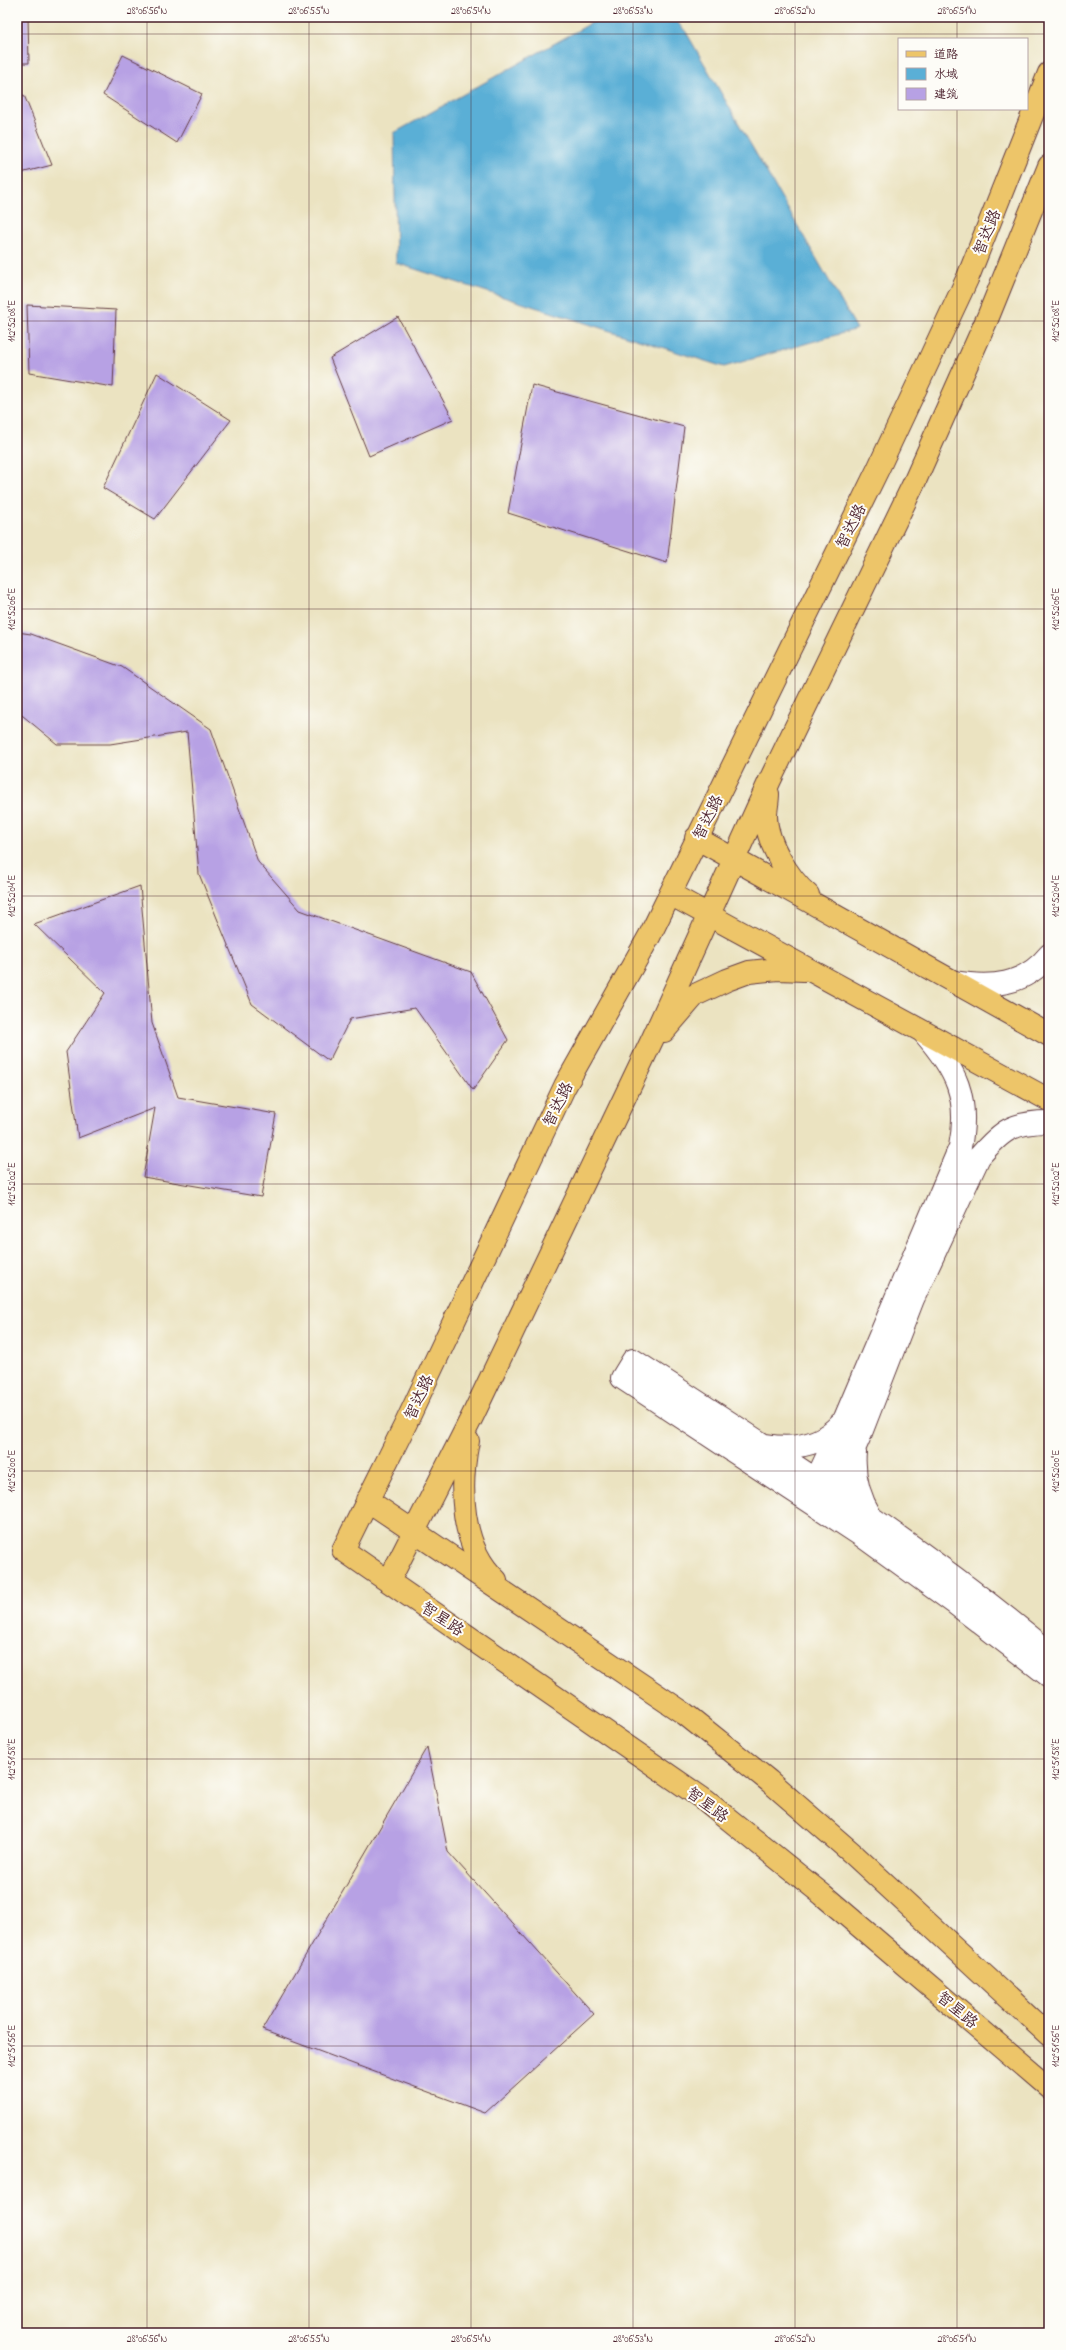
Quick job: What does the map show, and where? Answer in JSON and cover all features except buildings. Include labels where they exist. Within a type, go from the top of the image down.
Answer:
[{"type":"main road","name":"智达路","points":[[343,1550],[406,1422],[564,1086],[650,935],[696,838],[878,469],[968,277],[1047,86]]},
{"type":"main road","name":"智达路","points":[[389,1581],[474,1415],[642,1061],[770,780],[914,483],[988,317],[1048,170]]},
{"type":"main road","points":[[770,780],[766,818],[775,851],[794,883],[825,911]]},
{"type":"main road","points":[[696,838],[825,911],[1049,1034]]},
{"type":"main road","points":[[670,894],[807,970],[1049,1100]]},
{"type":"main road","points":[[642,1061],[668,1025],[695,995],[749,972],[778,969],[807,970]]},
{"type":"main road","points":[[474,1415],[463,1473],[464,1510],[472,1542],[488,1573],[520,1603]]},
{"type":"main road","points":[[367,1500],[685,1714],[769,1781],[852,1852],[1049,2035]]},
{"type":"main road","name":"智星路","points":[[343,1550],[706,1801],[823,1895],[1049,2088]]},
{"type":"street","points":[[954,982],[981,986],[1003,984],[1027,974],[1049,955]]},
{"type":"street","points":[[807,1500],[845,1418],[960,1147],[964,1126],[958,1080],[945,1057],[924,1033]]},
{"type":"street","points":[[826,1512],[856,1446],[913,1299],[979,1157],[993,1140],[1009,1128],[1034,1122],[1049,1122]]},
{"type":"street","points":[[1049,1652],[1017,1625],[872,1517],[633,1360],[622,1378],[826,1512],[953,1602],[1049,1676]]},
{"type":"street","points":[[763,1444],[783,1448],[817,1442],[832,1433],[845,1418]]},
{"type":"street","points":[[856,1446],[853,1468],[864,1506],[872,1517]]},
{"type":"water","points":[[602,17],[673,17],[686,32],[857,329],[724,367],[396,263],[394,133]]}]
